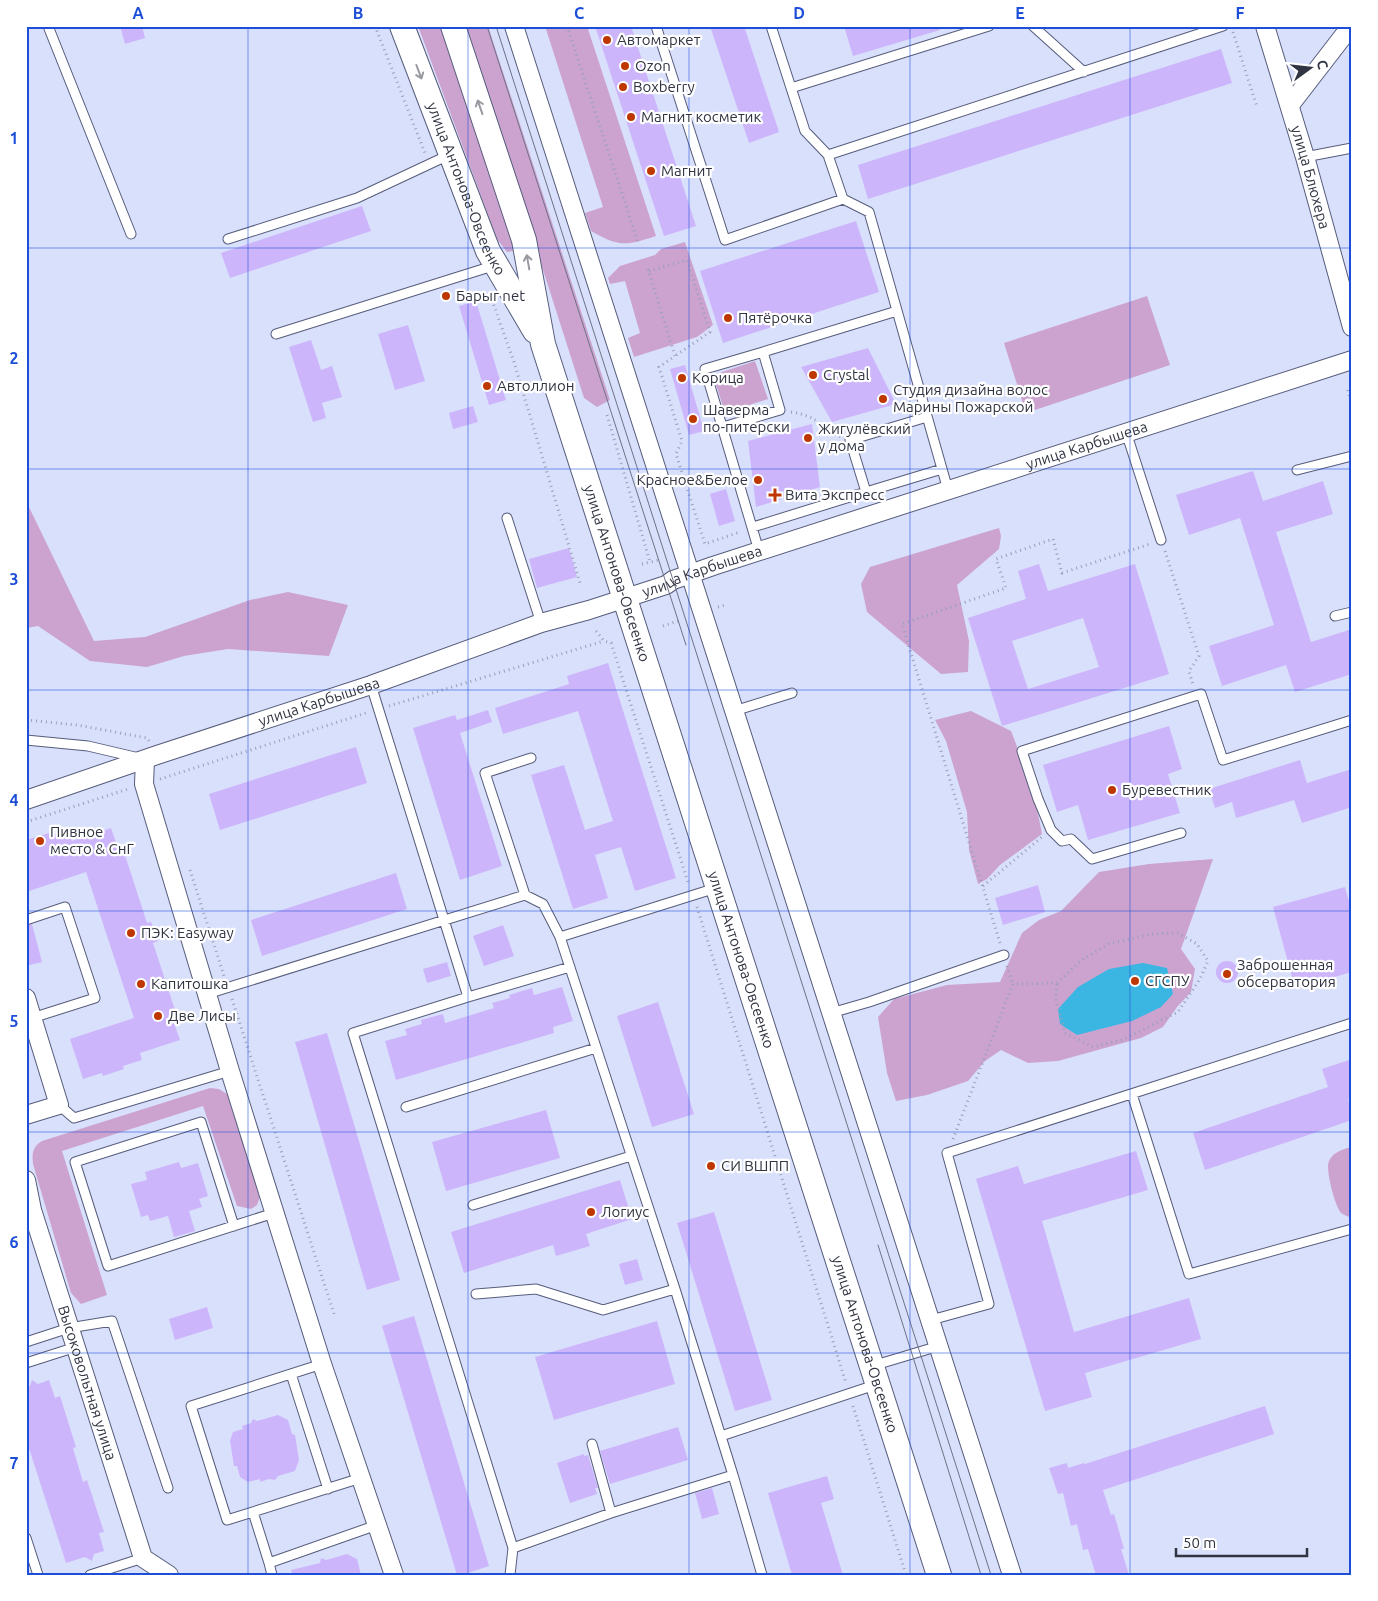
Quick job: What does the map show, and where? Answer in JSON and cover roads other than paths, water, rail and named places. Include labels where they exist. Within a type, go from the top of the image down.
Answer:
[{"type":"main road","name":"улица Антонова-Овсеенко","points":[[402,26],[488,251],[488,267],[543,344]]},
{"type":"main road","name":"улица Антонова-Овсеенко","points":[[453,26],[524,240],[543,344],[939,1575]]},
{"type":"street","points":[[514,26],[1012,1575]]},
{"type":"street","name":"улица Блюхера","points":[[1265,26],[1305,157],[1352,327]]},
{"type":"street","points":[[1290,106],[1351,26]]},
{"type":"street","name":"улица Карбышева","points":[[26,800],[371,685],[541,623],[589,610],[666,585],[690,574],[759,551],[1352,360]]},
{"type":"street","points":[[145,760],[144,784],[230,1072],[322,1364],[394,1575]]},
{"type":"street","points":[[26,998],[59,1105],[26,1115]]},
{"type":"street","name":"Высоковольтная улица","points":[[26,1180],[29,1210],[70,1328],[143,1558]]},
{"type":"street","points":[[143,1558],[169,1575]]},
{"type":"lane","points":[[48,26],[131,234]]},
{"type":"lane","points":[[656,26],[725,240],[843,200],[869,212],[948,490]]},
{"type":"lane","points":[[771,26],[805,131],[828,155],[843,200]]},
{"type":"lane","points":[[791,88],[989,26]]},
{"type":"lane","points":[[1033,26],[1084,72]]},
{"type":"lane","points":[[828,155],[1223,26]]},
{"type":"lane","points":[[1305,157],[1352,148]]},
{"type":"lane","points":[[228,239],[357,198],[451,154]]},
{"type":"lane","points":[[276,334],[488,267]]},
{"type":"lane","points":[[759,551],[705,369],[897,311]]},
{"type":"lane","points":[[723,427],[780,410],[763,352]]},
{"type":"lane","points":[[866,492],[850,440],[927,417]]},
{"type":"lane","points":[[1126,432],[1161,540]]},
{"type":"lane","points":[[1297,470],[1352,456]]},
{"type":"lane","points":[[752,527],[942,469]]},
{"type":"lane","points":[[507,518],[541,623]]},
{"type":"lane","points":[[1335,616],[1352,612]]},
{"type":"lane","points":[[371,685],[468,997]]},
{"type":"lane","points":[[734,711],[792,693]]},
{"type":"lane","points":[[1181,832],[1092,859],[1071,839],[1062,841],[1051,830],[1022,752],[1202,694],[1223,760],[1352,720]]},
{"type":"lane","points":[[26,740],[88,746],[145,760]]},
{"type":"lane","points":[[524,895],[485,773],[531,758]]},
{"type":"lane","points":[[560,937],[717,888]]},
{"type":"lane","points":[[207,994],[524,895],[543,904],[560,937],[570,967],[675,1289],[762,1575]]},
{"type":"lane","points":[[26,920],[65,907],[96,998],[32,1018]]},
{"type":"lane","points":[[831,1013],[863,1004],[1004,955]]},
{"type":"lane","points":[[510,1575],[513,1548],[354,1033],[570,967]]},
{"type":"lane","points":[[931,1320],[989,1304],[948,1153],[1352,1023]]},
{"type":"lane","points":[[406,1106],[596,1048]]},
{"type":"lane","points":[[59,1105],[74,1118],[230,1072]]},
{"type":"lane","points":[[1132,1094],[1189,1274],[1352,1229]]},
{"type":"lane","points":[[234,1226],[201,1122],[75,1162],[108,1266],[234,1226],[274,1213]]},
{"type":"lane","points":[[473,1205],[631,1156]]},
{"type":"lane","points":[[476,1294],[536,1289],[603,1310],[675,1289]]},
{"type":"lane","points":[[26,1342],[70,1328],[112,1321],[168,1488]]},
{"type":"lane","points":[[721,1436],[849,1394],[875,1375],[939,1346]]},
{"type":"lane","points":[[26,1363],[76,1347]]},
{"type":"lane","points":[[322,1364],[191,1406],[227,1520],[361,1478]]},
{"type":"lane","points":[[291,1374],[328,1488]]},
{"type":"lane","points":[[592,1444],[611,1513]]},
{"type":"lane","points":[[513,1548],[611,1513],[733,1475]]},
{"type":"lane","points":[[253,1512],[272,1575]]},
{"type":"lane","points":[[269,1563],[377,1525]]},
{"type":"lane","points":[[26,1538],[38,1575]]},
{"type":"lane","points":[[90,1575],[143,1558]]},
{"type":"water","points":[[1143,963],[1167,968],[1173,994],[1161,1007],[1132,1021],[1077,1035],[1060,1024],[1058,1009],[1078,987],[1109,969]]},
{"type":"tram line","points":[[487,26],[686,645]]},
{"type":"tram line","points":[[496,26],[991,1575]]},
{"type":"tram line","points":[[878,1245],[981,1575]]},
{"type":"place","name":"Автомаркет","points":[[607,40]]},
{"type":"place","name":"Ozon","points":[[625,66]]},
{"type":"place","name":"Boxberry","points":[[623,87]]},
{"type":"place","name":"Магнит косметик","points":[[631,117]]},
{"type":"place","name":"Магнит","points":[[651,171]]},
{"type":"place","name":"Барыг net","points":[[446,296]]},
{"type":"place","name":"Пятёрочка","points":[[728,318]]},
{"type":"place","name":"Crystal","points":[[813,375]]},
{"type":"place","name":"Корица","points":[[682,378]]},
{"type":"place","name":"Автоллион","points":[[487,386]]},
{"type":"place","name":"Студия дизайна волос Марины Пожарской","points":[[883,399]]},
{"type":"place","name":"Шаверма по-питерски","points":[[693,419]]},
{"type":"place","name":"Жигулёвский у дома","points":[[808,438]]},
{"type":"place","name":"Красное&Белое","points":[[758,480]]},
{"type":"place","name":"Вита Экспресс","points":[[775,495]]},
{"type":"place","name":"Буревестник","points":[[1112,790]]},
{"type":"place","name":"Пивное место & СнГ","points":[[40,841]]},
{"type":"place","name":"ПЭК: Easyway","points":[[131,933]]},
{"type":"place","name":"Заброшенная обсерватория","points":[[1227,974]]},
{"type":"place","name":"СГСПУ","points":[[1135,981]]},
{"type":"place","name":"Капитошка","points":[[141,984]]},
{"type":"place","name":"Две Лисы","points":[[158,1016]]},
{"type":"place","name":"СИ ВШПП","points":[[711,1166]]},
{"type":"place","name":"Логиус","points":[[591,1212]]}]
